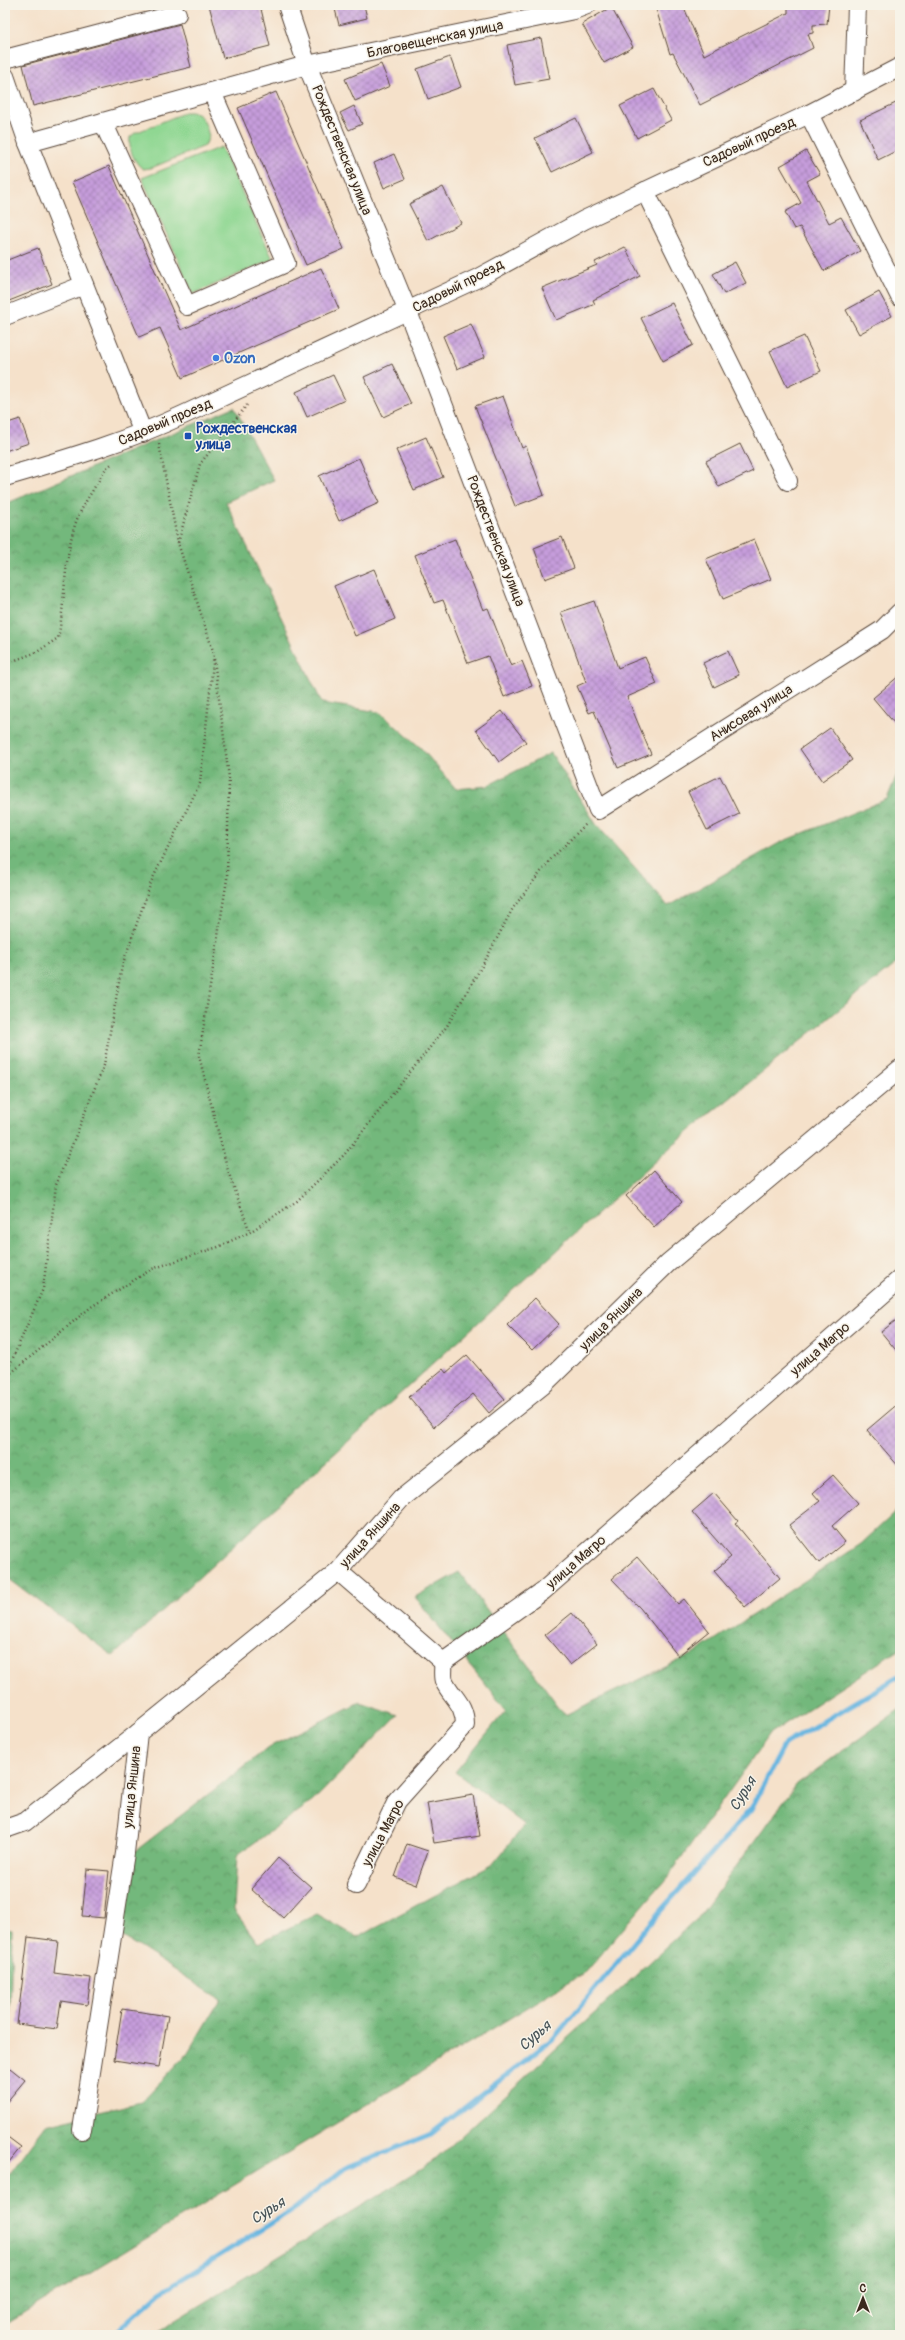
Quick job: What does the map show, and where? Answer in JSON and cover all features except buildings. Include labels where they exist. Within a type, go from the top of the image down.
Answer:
[{"type":"street","name":"Рождественская улица","points":[[287,5],[307,65],[408,312],[598,810]]},
{"type":"street","name":"Благовещенская улица","points":[[28,143],[307,65],[574,10],[587,5]]},
{"type":"street","points":[[854,92],[857,5]]},
{"type":"street","points":[[5,59],[177,14]]},
{"type":"street","name":"Садовый проезд","points":[[5,477],[149,431],[408,312],[478,278],[584,220],[810,114],[900,67]]},
{"type":"street","points":[[5,76],[28,143],[84,285],[149,431]]},
{"type":"street","points":[[103,122],[187,306],[286,263],[212,92]]},
{"type":"street","points":[[810,114],[900,297]]},
{"type":"street","points":[[646,191],[788,481]]},
{"type":"street","points":[[5,316],[84,285]]},
{"type":"street","name":"Анисовая улица","points":[[598,810],[882,630],[900,612]]},
{"type":"street","name":"улица Яншина","points":[[82,2130],[125,1853],[138,1733],[338,1570],[401,1499],[542,1386],[668,1263],[900,1069]]},
{"type":"street","name":"улица Магро","points":[[356,1885],[397,1801],[465,1725],[465,1715],[460,1703],[444,1680],[444,1662],[543,1591],[900,1279]]},
{"type":"street","points":[[338,1570],[444,1662]]},
{"type":"street","points":[[5,1829],[25,1822],[138,1733]]},
{"type":"path","points":[[178,543],[200,464],[248,404]]},
{"type":"path","points":[[149,431],[178,543],[214,654],[229,778],[227,879],[199,1056],[228,1171],[250,1232]]},
{"type":"path","points":[[5,664],[37,652],[58,638],[63,615],[64,580],[77,521],[106,468],[118,458]]},
{"type":"path","points":[[5,1377],[43,1288],[56,1185],[104,1065],[122,966],[152,880],[200,782],[214,654]]},
{"type":"path","points":[[5,1377],[91,1307],[152,1269],[218,1247],[250,1232],[297,1201],[344,1155],[447,1026],[486,959],[513,908],[550,860],[578,833],[598,810]]},
{"type":"green space","points":[[186,112],[196,113],[202,118],[209,136],[205,146],[151,168],[143,169],[132,155],[130,137],[135,133]]},
{"type":"green space","points":[[221,147],[273,259],[193,294],[142,178]]},
{"type":"green space","points":[[234,407],[274,480],[226,502],[322,703],[379,712],[421,748],[456,789],[487,786],[551,753],[596,824],[668,906],[781,842],[887,799],[900,767],[900,960],[675,1143],[113,1656],[5,1576],[5,504]]},
{"type":"green space","points":[[900,1508],[900,1649],[771,1733],[671,1873],[586,1972],[5,2324],[5,2180],[46,2125],[141,2102],[188,2053],[220,1999],[117,1933],[134,1852],[269,1747],[360,1702],[398,1715],[313,1801],[237,1855],[234,1910],[258,1943],[317,1914],[357,1937],[492,1865],[525,1825],[455,1772],[506,1710],[415,1597],[459,1572],[565,1715],[693,1654],[861,1544]]},
{"type":"green space","points":[[900,1709],[900,2335],[155,2335],[174,2321],[433,2162],[698,1918],[797,1784]]},
{"type":"green space","points":[[5,1929],[12,1930],[10,2021],[5,2028]]},
{"type":"waterway","name":"Сурья","points":[[113,2335],[161,2292],[296,2208],[345,2168],[431,2134],[554,2038],[656,1916],[751,1809],[785,1744],[900,1676]]},
{"type":"place","name":"Ozon","points":[[216,358]]},
{"type":"place","name":"Рождественская улица","points":[[188,436]]}]
